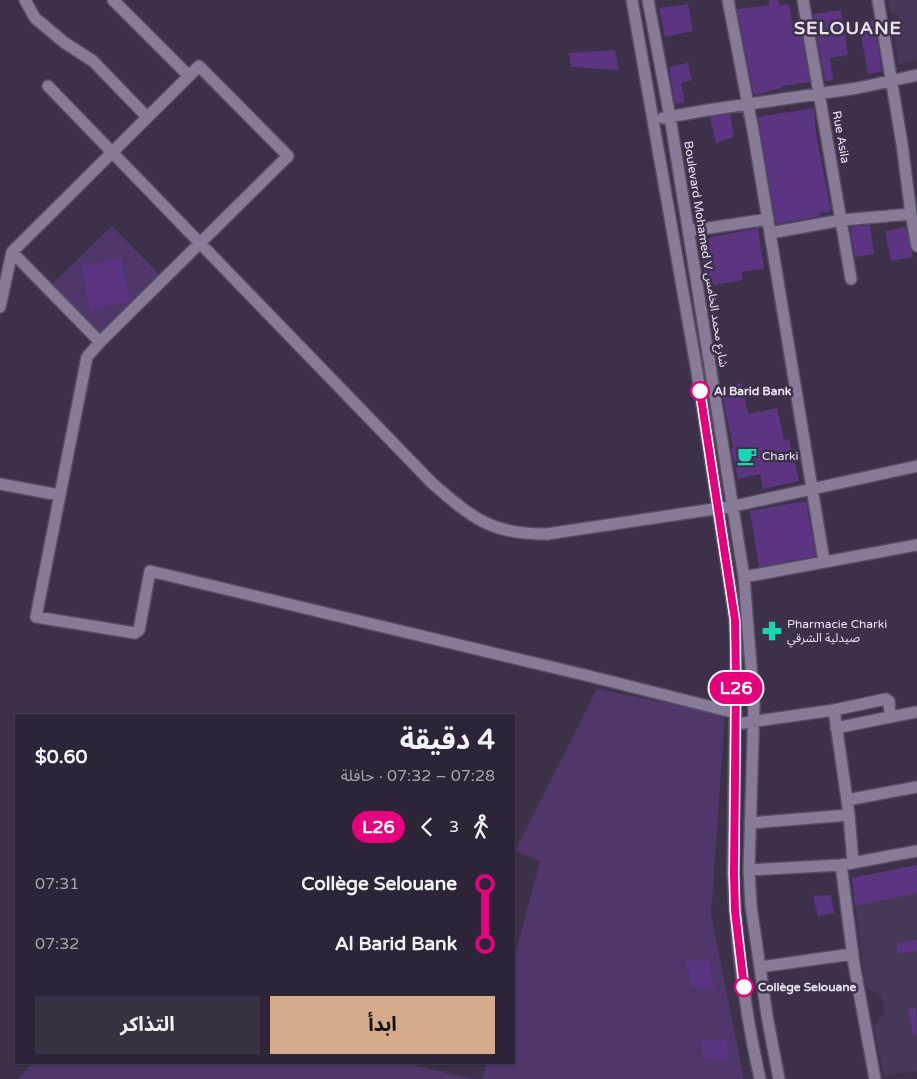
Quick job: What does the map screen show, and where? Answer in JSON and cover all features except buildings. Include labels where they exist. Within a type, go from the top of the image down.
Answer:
[{"type":"street","points":[[25,0],[35,18],[64,43],[93,61],[147,117]]},
{"type":"street","points":[[113,0],[189,76]]},
{"type":"street","points":[[632,0],[697,372],[735,620],[735,911],[746,1000],[760,1079]]},
{"type":"street","name":"Boulevard Mohamed V شارع محمد الخامس","points":[[648,0],[689,231],[744,577],[754,704],[749,870],[751,906],[779,1079]]},
{"type":"street","points":[[728,0],[754,136],[824,561]]},
{"type":"street","name":"Rue Asila","points":[[803,0],[852,279]]},
{"type":"street","points":[[878,0],[917,246]]},
{"type":"street","points":[[0,307],[12,252],[199,66],[288,156],[91,352],[85,363],[36,617],[135,633],[139,630],[150,571],[589,676],[754,722],[834,710],[886,699],[889,701],[890,717]]},
{"type":"street","points":[[654,119],[858,88],[917,75]]},
{"type":"street","points":[[48,86],[431,482],[459,507],[490,526],[518,533],[547,534],[734,506],[917,466]]},
{"type":"street","points":[[770,232],[842,220],[911,214]]},
{"type":"street","points":[[689,231],[768,219]]},
{"type":"street","points":[[12,252],[100,342]]},
{"type":"street","points":[[0,484],[59,495]]},
{"type":"street","points":[[744,577],[917,545]]},
{"type":"street","points":[[834,710],[849,815],[853,863]]},
{"type":"street","points":[[836,728],[917,712]]},
{"type":"street","points":[[847,800],[917,787]]},
{"type":"street","points":[[750,823],[849,815]]},
{"type":"street","points":[[749,870],[841,865],[917,851]]},
{"type":"street","points":[[841,865],[852,954],[875,1079]]},
{"type":"street","points":[[760,967],[852,954]]},
{"type":"shaded area","points":[[888,0],[917,0],[917,61],[899,64],[893,30],[900,25],[898,16],[890,13]]},
{"type":"shaded area","points":[[112,226],[161,276],[99,336],[50,286]]},
{"type":"shaded area","points":[[597,689],[725,715],[711,914],[744,1079],[482,1079],[487,1064],[515,1064],[515,955],[540,861],[515,851]]},
{"type":"shaded area","name":"Collège Selouane","points":[[917,865],[917,1071],[884,1076],[874,1027],[885,1012],[881,997],[865,985],[852,878]]},
{"type":"shaded area","points":[[31,1064],[407,1064],[474,1079],[18,1079]]},
{"type":"bus line","name":"L26","points":[[700,391],[735,620],[734,874],[735,911],[744,987]]},
{"type":"place","name":"Al Barid Bank","points":[[700,391]]},
{"type":"place","name":"Charki","points":[[747,456]]},
{"type":"place","name":"Pharmacie Charki صيدلية الشرقي","points":[[772,631]]},
{"type":"place","name":"Collège Selouane","points":[[744,987]]},
{"type":"district","name":"SELOUANE","points":[[848,28]]}]
